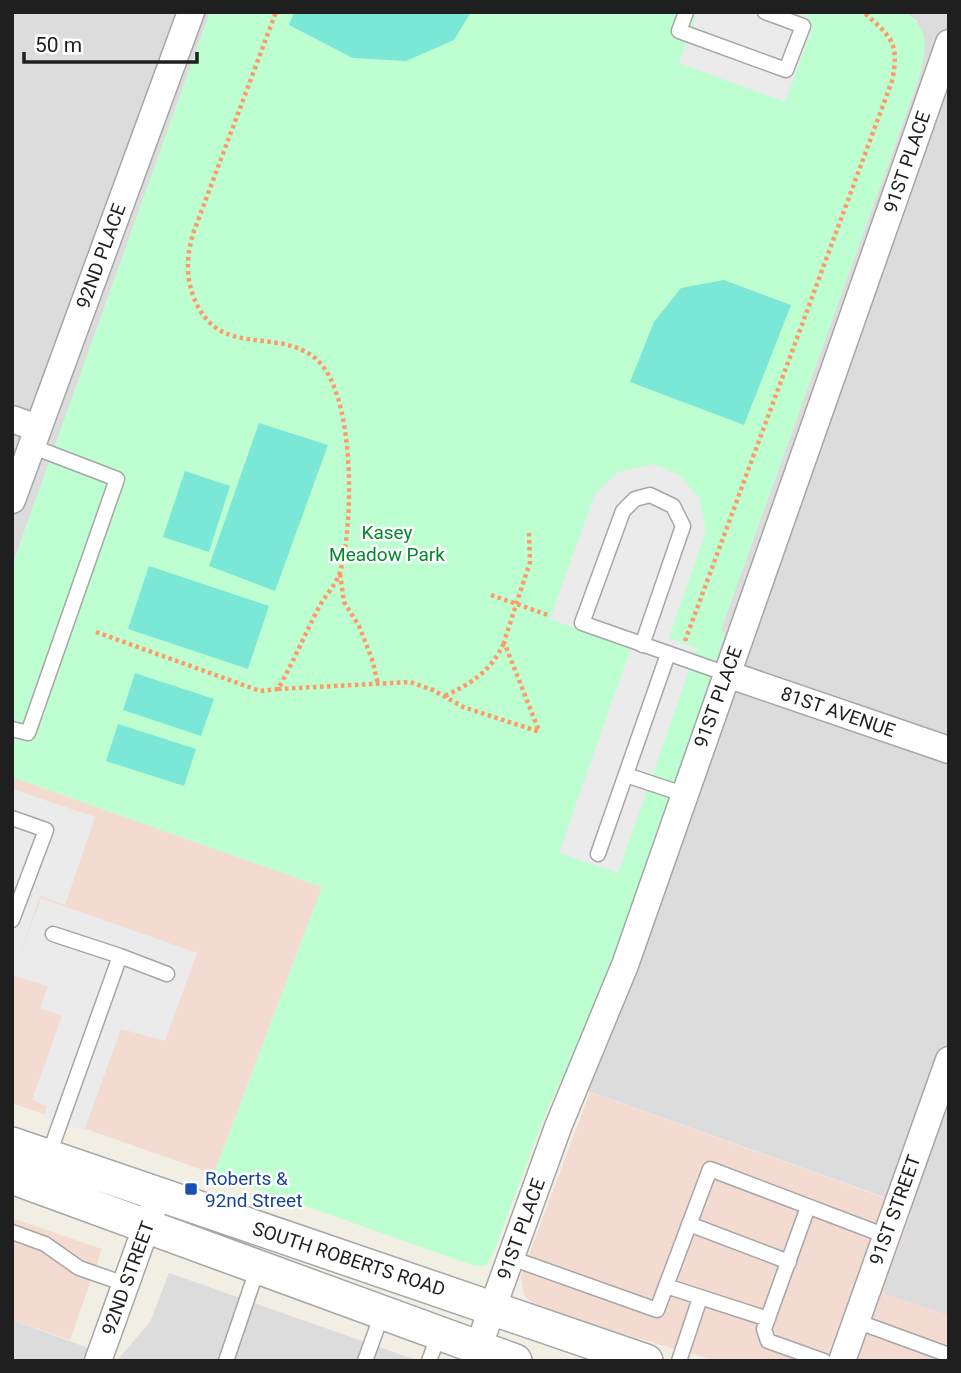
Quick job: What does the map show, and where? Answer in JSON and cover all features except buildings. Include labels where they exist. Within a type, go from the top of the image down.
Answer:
[{"type":"street","name":"92ND PLACE","points":[[12,500],[191,12]]},
{"type":"street","name":"91ST PLACE","points":[[478,1348],[558,1126],[625,965],[949,43]]},
{"type":"street","points":[[12,419],[34,437]]},
{"type":"street","name":"81ST AVENUE","points":[[727,674],[949,750]]},
{"type":"street","name":"91ST STREET","points":[[842,1361],[949,1060]]},
{"type":"street","name":"SOUTH ROBERTS ROAD","points":[[12,1144],[48,1157],[258,1267],[382,1314],[434,1347],[478,1348],[515,1361]]},
{"type":"street","name":"SOUTH ROBERTS ROAD","points":[[12,1177],[152,1210],[494,1307],[646,1361]]},
{"type":"street","name":"92ND STREET","points":[[98,1361],[152,1210]]},
{"type":"lane","points":[[685,12],[679,31],[786,70],[803,26],[765,12]]},
{"type":"lane","points":[[12,729],[28,733],[117,479],[34,437]]},
{"type":"lane","points":[[642,645],[683,526],[673,506],[650,495],[635,499],[623,511],[582,623],[642,645],[727,674]]},
{"type":"lane","points":[[598,854],[626,775],[674,656]]},
{"type":"lane","points":[[626,775],[683,794]]},
{"type":"lane","points":[[12,818],[46,830],[13,918]]},
{"type":"lane","points":[[53,934],[167,974]]},
{"type":"lane","points":[[48,1157],[120,956]]},
{"type":"lane","points":[[511,1258],[657,1310],[710,1169],[886,1236]]},
{"type":"lane","points":[[808,1206],[764,1329],[768,1341],[824,1361]]},
{"type":"lane","points":[[689,1224],[789,1262]]},
{"type":"lane","points":[[12,1232],[61,1252],[79,1268],[125,1284]]},
{"type":"lane","points":[[226,1361],[258,1267]]},
{"type":"lane","points":[[666,1286],[768,1319]]},
{"type":"lane","points":[[679,1361],[700,1298]]},
{"type":"lane","points":[[365,1361],[382,1314]]},
{"type":"lane","points":[[856,1321],[949,1355]]},
{"type":"path","points":[[276,12],[192,238],[188,264],[190,289],[200,313],[222,332],[237,338],[304,351],[317,359],[328,373],[350,455],[348,506],[339,574],[344,602],[368,648],[378,684]]},
{"type":"path","points":[[674,656],[892,81],[897,58],[892,38],[863,12]]},
{"type":"path","points":[[444,696],[472,683],[494,663],[504,642],[530,562],[529,533]]},
{"type":"path","points":[[278,690],[339,574]]},
{"type":"path","points":[[491,595],[548,615]]},
{"type":"path","points":[[96,632],[260,691],[411,682],[463,707],[540,732],[504,642]]},
{"type":"shaded area","points":[[12,12],[210,12],[12,566]]},
{"type":"shaded area","points":[[294,12],[471,12],[454,40],[406,61],[353,58],[289,25]]},
{"type":"shaded area","points":[[697,12],[804,12],[813,26],[785,102],[679,63]]},
{"type":"shaded area","points":[[906,12],[949,12],[949,1316],[882,1293],[912,1207],[560,1081],[613,966],[725,633],[720,631],[919,78],[917,21]]},
{"type":"shaded area","points":[[724,280],[791,305],[744,425],[630,382],[654,322],[681,288]]},
{"type":"shaded area","points":[[259,423],[328,445],[275,591],[209,566]]},
{"type":"shaded area","points":[[654,464],[679,475],[699,498],[706,530],[669,638],[697,648],[618,873],[559,853],[631,647],[550,619],[595,494],[618,472]]},
{"type":"shaded area","points":[[185,471],[230,486],[209,552],[163,537]]},
{"type":"shaded area","points":[[149,566],[269,606],[248,669],[128,629]]},
{"type":"shaded area","points":[[135,673],[214,699],[201,736],[123,710]]},
{"type":"shaded area","points":[[118,724],[196,749],[184,786],[106,761]]},
{"type":"shaded area","points":[[12,777],[322,887],[214,1174],[12,1103]]},
{"type":"shaded area","points":[[12,789],[95,817],[65,905],[40,896],[17,963],[41,898],[197,953],[165,1041],[121,1029],[84,1131],[44,1117],[47,1106],[32,1100],[62,1016],[40,1008],[48,986],[12,975]]},
{"type":"shaded area","points":[[590,1092],[913,1208],[882,1293],[949,1316],[949,1361],[716,1361],[542,1310],[524,1296],[521,1276]]},
{"type":"shaded area","points":[[12,1218],[102,1249],[70,1340],[12,1320]]},
{"type":"shaded area","points":[[169,1273],[419,1361],[12,1361],[12,1320],[118,1359],[150,1322]]},
{"type":"green space","name":"Kasey Meadow Park","points":[[210,12],[906,12],[923,34],[925,50],[919,78],[721,630],[725,633],[613,966],[545,1115],[493,1255],[485,1266],[472,1265],[214,1174],[322,887],[12,777],[12,566]]},
{"type":"place","name":"Roberts & 92nd Street","points":[[191,1189]]}]
